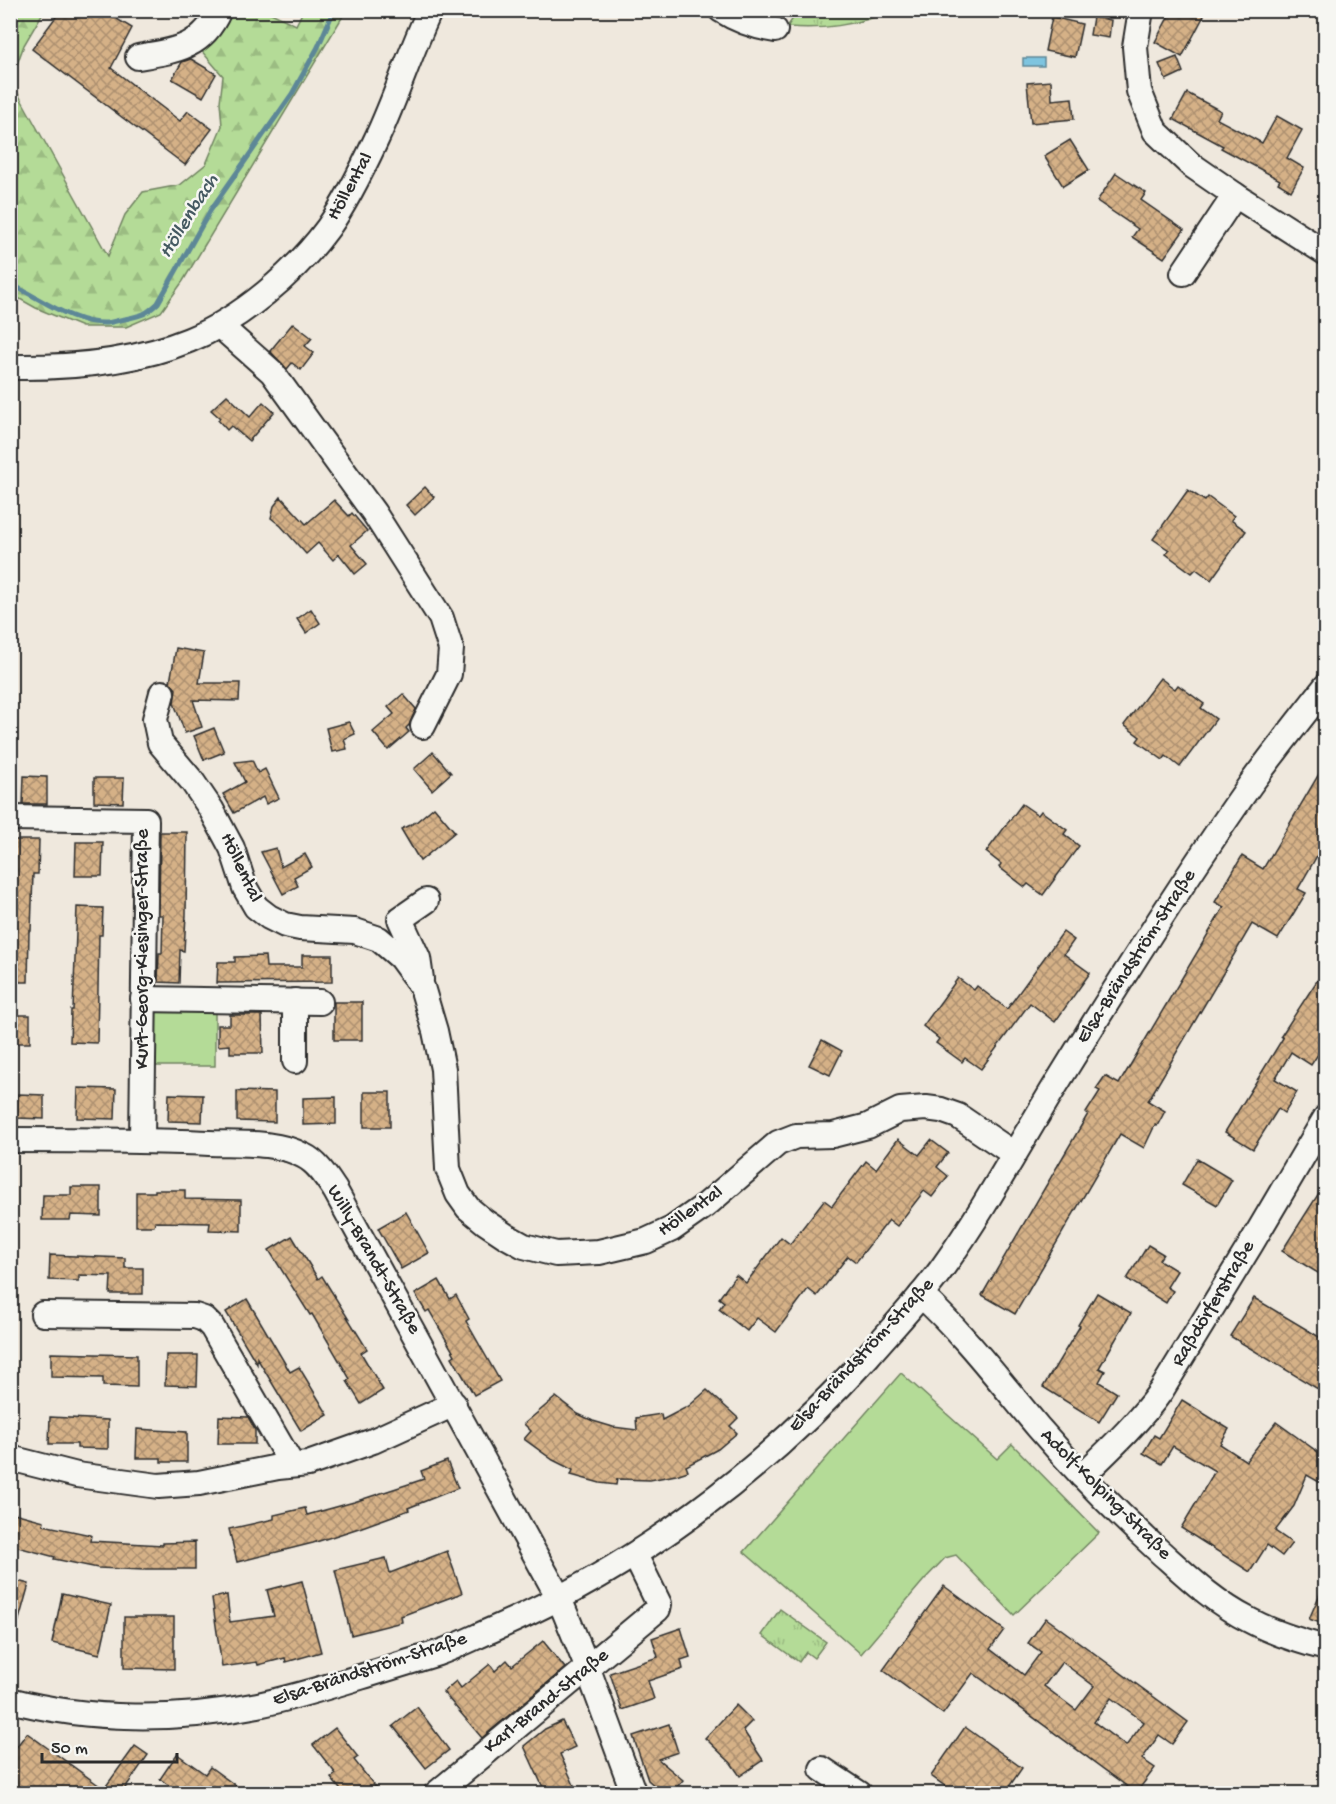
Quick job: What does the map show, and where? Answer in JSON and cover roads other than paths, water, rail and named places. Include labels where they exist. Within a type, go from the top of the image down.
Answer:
[{"type":"street","points":[[138,57],[171,52],[188,46],[213,24],[219,10]]},
{"type":"street","name":"Höllental","points":[[10,367],[39,368],[94,363],[153,352],[188,341],[220,326],[282,280],[329,226],[352,188],[376,139],[430,10]]},
{"type":"street","points":[[721,10],[731,17],[760,28],[775,30]]},
{"type":"street","points":[[1141,10],[1136,46],[1138,91],[1155,131],[1190,164],[1326,253]]},
{"type":"street","points":[[1183,273],[1235,195]]},
{"type":"street","points":[[220,326],[272,372],[374,513],[441,618],[452,649],[449,674],[423,726]]},
{"type":"street","name":"Elsa-Brändström-Straße","points":[[10,1700],[69,1711],[127,1716],[188,1715],[262,1704],[442,1652],[520,1618],[635,1555],[744,1476],[844,1382],[921,1295],[955,1249],[1204,852],[1253,781],[1326,686]]},
{"type":"street","name":"Höllental","points":[[162,693],[155,719],[160,744],[192,781],[212,809],[232,848],[245,888],[256,907],[285,925],[355,931],[379,939],[400,957],[422,987]]},
{"type":"street","name":"Kurt-Georg-Kiesinger-Straße","points":[[10,818],[146,820],[142,1140]]},
{"type":"street","name":"Höllental","points":[[426,900],[400,919],[418,958],[422,987],[443,1069],[448,1169],[454,1187],[468,1208],[485,1222],[524,1246],[556,1254],[599,1252],[646,1241],[672,1229],[689,1217],[778,1143],[796,1136],[833,1135],[868,1126],[900,1110],[926,1108],[942,1110],[958,1116],[1014,1154]]},
{"type":"street","points":[[143,999],[320,1002]]},
{"type":"street","points":[[295,1001],[295,1062]]},
{"type":"street","name":"Raßdörferstraße","points":[[1082,1476],[1124,1436],[1161,1391],[1326,1117]]},
{"type":"street","name":"Willy-Brandt-Straße","points":[[10,1140],[142,1140],[267,1146],[288,1149],[306,1156],[322,1172],[335,1190],[559,1598],[634,1794]]},
{"type":"street","name":"Adolf-Kolping-Straße","points":[[921,1295],[968,1342],[1082,1476],[1189,1579],[1248,1620],[1279,1634],[1326,1648]]},
{"type":"street","points":[[43,1314],[195,1316],[204,1319],[212,1327],[292,1466]]},
{"type":"street","points":[[10,1458],[77,1474],[158,1486],[199,1483],[278,1467],[308,1464],[373,1441],[454,1404]]},
{"type":"street","name":"Karl-Brand-Straße","points":[[436,1794],[658,1609],[659,1604],[635,1555]]},
{"type":"street","points":[[822,1769],[851,1791]]},
{"type":"water","points":[[1023,58],[1044,58],[1044,66],[1023,66]]},
{"type":"waterway","name":"Höllenbach","points":[[10,284],[82,320],[107,323],[136,316],[154,307],[210,211],[292,94],[318,47],[334,10]]}]
